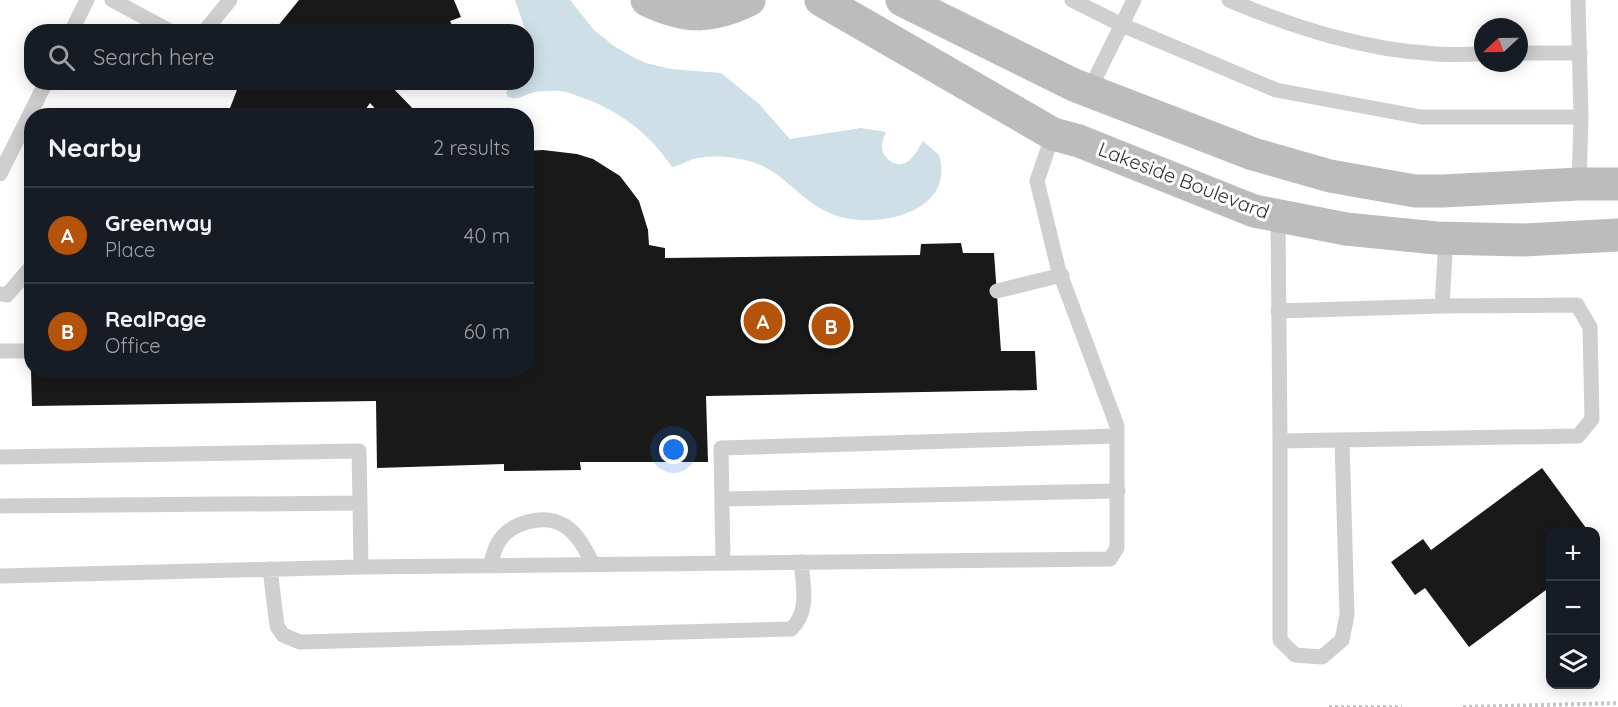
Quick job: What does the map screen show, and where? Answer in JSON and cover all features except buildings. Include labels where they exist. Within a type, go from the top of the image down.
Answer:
[{"type":"street","points":[[647,0],[670,11],[700,15],[729,10],[749,0]]},
{"type":"street","name":"Lakeside Boulevard","points":[[820,0],[1053,134],[1079,141],[1254,211],[1346,229],[1446,238],[1523,240],[1618,236]]},
{"type":"street","points":[[902,0],[1081,88],[1253,154],[1330,176],[1415,191],[1618,184]]},
{"type":"street","points":[[1053,134],[1081,88]]},
{"type":"street","points":[[1442,191],[1446,238]]},
{"type":"lane","points":[[75,24],[87,0]]},
{"type":"lane","points":[[112,0],[157,24]]},
{"type":"lane","points":[[210,24],[230,0]]},
{"type":"lane","points":[[1072,0],[1122,25],[1276,90],[1421,117],[1581,117]]},
{"type":"lane","points":[[1081,88],[1122,25],[1134,0]]},
{"type":"lane","points":[[1229,0],[1276,20],[1353,43],[1436,54],[1474,54]]},
{"type":"lane","points":[[1578,0],[1581,117],[1579,184]]},
{"type":"lane","points":[[1528,53],[1580,53]]},
{"type":"lane","points":[[33,108],[42,90]]},
{"type":"lane","points":[[0,174],[24,126]]},
{"type":"lane","points":[[0,576],[490,565],[1110,559],[1117,548],[1117,426],[1062,275],[1037,181],[1053,134]]},
{"type":"lane","points":[[1278,216],[1280,640],[1295,656],[1323,657],[1342,640],[1347,615],[1342,440]]},
{"type":"lane","points":[[1442,306],[1446,238]]},
{"type":"lane","points":[[0,294],[7,295],[24,275]]},
{"type":"lane","points":[[997,291],[1062,275]]},
{"type":"lane","points":[[1278,311],[1577,305],[1590,327],[1592,419],[1578,436],[1280,441]]},
{"type":"lane","points":[[0,351],[24,351]]},
{"type":"lane","points":[[723,563],[721,448],[1117,436]]},
{"type":"lane","points":[[0,457],[359,451],[361,567]]},
{"type":"lane","points":[[722,499],[1118,491]]},
{"type":"lane","points":[[0,506],[360,503]]},
{"type":"lane","points":[[490,565],[498,543],[509,530],[526,521],[546,520],[564,525],[578,538],[593,564]]},
{"type":"lane","points":[[270,569],[277,626],[284,635],[300,642],[791,629],[798,623],[804,611],[801,562]]},
{"type":"path","points":[[1463,707],[1618,703]]},
{"type":"path","points":[[1329,707],[1402,707]]},
{"type":"shaded area","points":[[515,0],[570,0],[594,30],[631,56],[646,63],[671,69],[721,73],[759,104],[790,139],[861,128],[886,132],[882,144],[884,154],[897,164],[911,159],[923,141],[939,155],[941,175],[936,192],[924,204],[908,213],[889,218],[849,219],[821,209],[782,178],[748,161],[728,157],[707,157],[693,159],[672,167],[643,133],[620,116],[594,102],[560,91],[535,92],[518,98],[508,97],[508,90],[534,90],[534,24],[523,24]]},
{"type":"place","name":"Greenway","points":[[763,321]]},
{"type":"place","name":"RealPage","points":[[831,326]]}]
